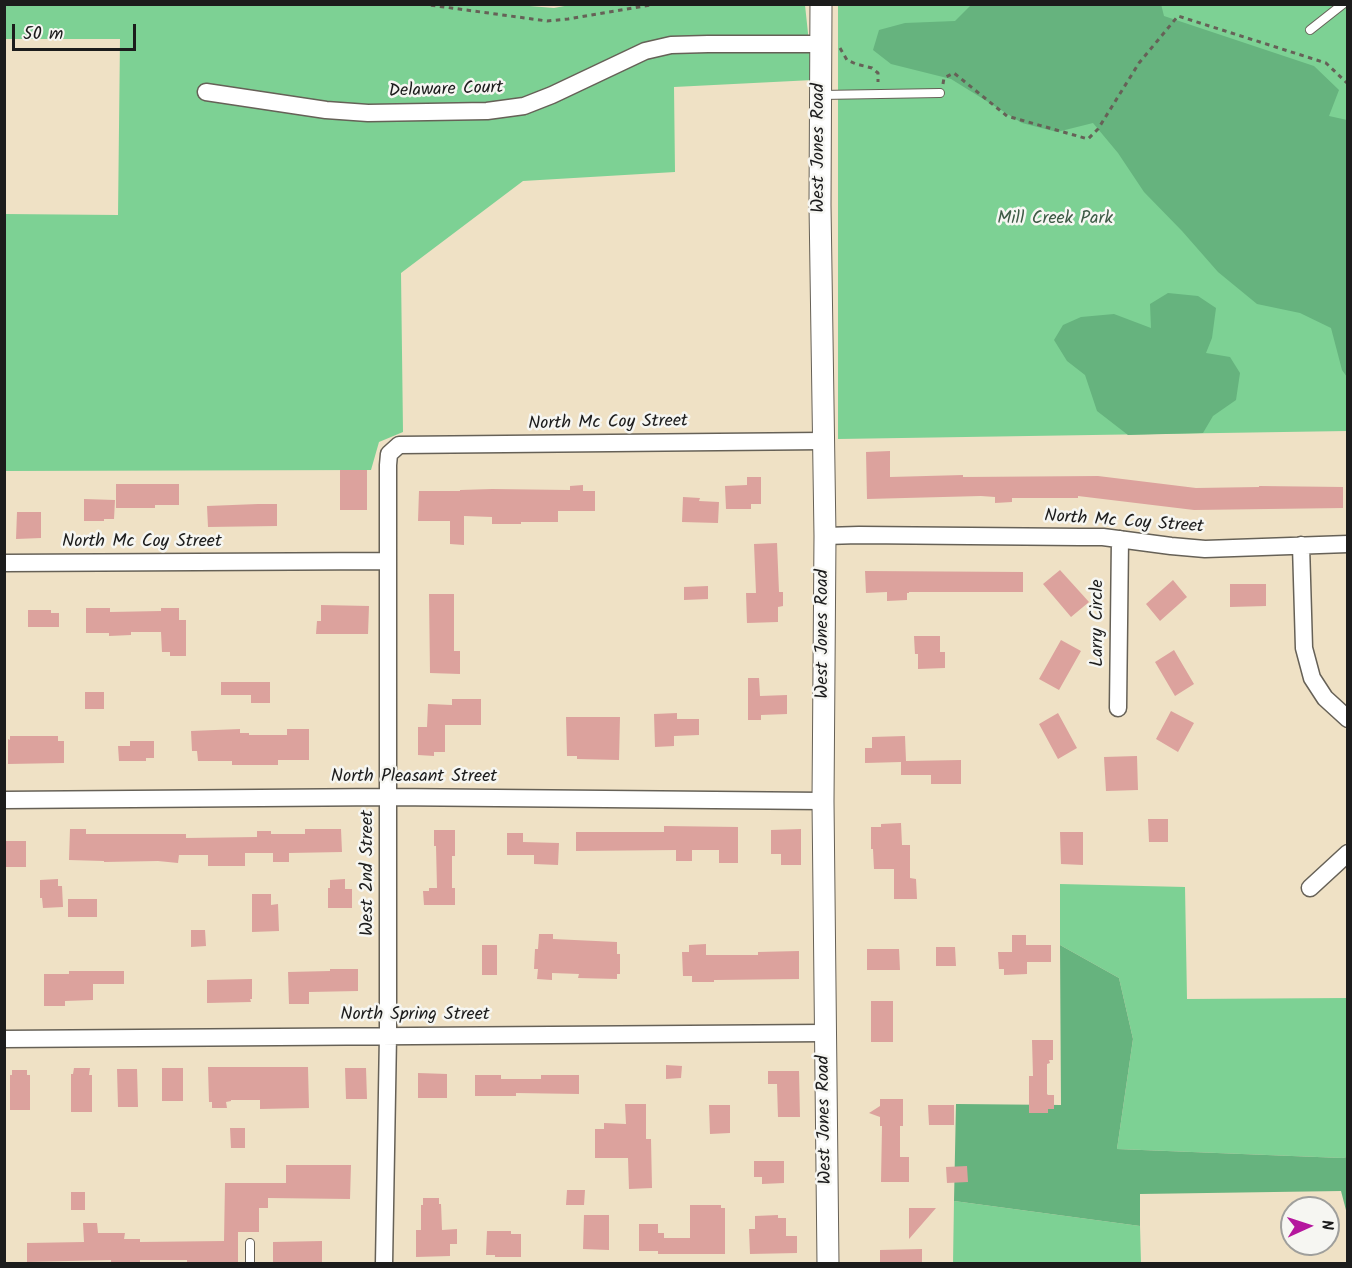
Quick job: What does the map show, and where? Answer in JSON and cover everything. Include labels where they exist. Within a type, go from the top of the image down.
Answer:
[{"type":"street","name":"West Jones Road","points":[[821,4],[829,43],[820,95],[825,536],[824,801],[828,1263]]},
{"type":"street","name":"Delaware Court","points":[[206,92],[326,110],[368,113],[487,111],[524,106],[645,51],[671,45],[829,43]]},
{"type":"street","name":"North Mc Coy Street","points":[[394,449],[399,445],[824,441]]},
{"type":"street","name":"West 2nd Street","points":[[384,1263],[388,1035],[388,465],[389,454],[394,449]]},
{"type":"street","name":"North Mc Coy Street","points":[[825,536],[1080,537],[1120,539],[1205,549],[1347,544]]},
{"type":"street","name":"Larry Circle","points":[[1118,708],[1120,539]]},
{"type":"street","points":[[1301,545],[1304,648],[1312,678],[1325,698],[1347,719]]},
{"type":"street","name":"North Mc Coy Street","points":[[4,563],[388,561]]},
{"type":"street","name":"North Pleasant Street","points":[[4,800],[388,797],[824,801]]},
{"type":"street","points":[[1310,888],[1347,853]]},
{"type":"street","name":"North Spring Street","points":[[4,1039],[825,1033]]},
{"type":"lane","points":[[1310,30],[1343,4]]},
{"type":"lane","points":[[820,95],[940,93]]},
{"type":"lane","points":[[250,1243],[250,1263]]},
{"type":"path","points":[[422,4],[548,21],[657,4]]},
{"type":"path","points":[[940,93],[944,78],[954,73],[1007,116],[1088,139],[1098,129],[1139,63],[1178,16],[1326,63],[1347,84]]},
{"type":"path","points":[[829,43],[842,52],[848,60],[872,68],[878,74],[878,94]]},
{"type":"green space","points":[[505,4],[554,8],[575,4],[805,5],[813,80],[674,87],[675,172],[523,181],[401,273],[403,432],[379,442],[371,470],[5,471],[5,214],[118,215],[120,39],[5,39],[4,5]]},
{"type":"green space","points":[[1161,4],[1164,16],[1314,66],[1339,90],[1329,116],[1347,120],[1347,377],[1342,370],[1331,328],[1300,313],[1257,304],[1218,272],[1144,192],[1118,153],[1093,123],[1057,132],[1022,123],[951,79],[891,64],[873,50],[879,30],[905,23],[955,21],[971,5]]},
{"type":"green space","name":"Mill Creek Park","points":[[838,5],[1347,5],[1347,431],[838,439]]},
{"type":"green space","points":[[1168,293],[1198,296],[1216,308],[1212,338],[1206,353],[1230,357],[1240,373],[1236,400],[1213,416],[1203,433],[1128,435],[1097,411],[1085,375],[1067,361],[1054,340],[1063,325],[1081,317],[1114,314],[1151,328],[1150,304]]},
{"type":"green space","points":[[1060,884],[1185,887],[1187,999],[1347,998],[1347,1157],[1117,1149],[1133,1039],[1119,978],[1060,945]]},
{"type":"green space","points":[[1060,945],[1119,978],[1133,1039],[1117,1149],[1347,1157],[1347,1214],[1341,1191],[1140,1194],[1140,1226],[954,1201],[956,1104],[1061,1105]]},
{"type":"green space","points":[[954,1201],[1140,1226],[1141,1263],[953,1264]]},
{"type":"building","points":[[890,451],[890,477],[1098,476],[1196,488],[1343,487],[1343,508],[1194,510],[1078,496],[1078,498],[1012,498],[1012,502],[995,503],[995,497],[981,496],[867,499],[866,452]]},
{"type":"building","points":[[340,470],[367,470],[367,510],[340,510]]},
{"type":"building","points":[[747,477],[761,477],[761,504],[751,504],[751,509],[726,509],[725,486],[747,485]]},
{"type":"building","points":[[116,484],[179,484],[179,505],[155,505],[155,508],[116,508]]},
{"type":"building","points":[[583,485],[583,491],[595,491],[595,511],[558,511],[558,522],[521,522],[521,524],[492,524],[492,517],[464,516],[464,545],[450,544],[450,521],[418,521],[419,491],[570,490],[570,486]]},
{"type":"building","points":[[683,497],[719,502],[718,523],[682,522]]},
{"type":"building","points":[[84,499],[115,500],[114,519],[84,521]]},
{"type":"building","points":[[277,504],[277,526],[208,527],[207,506]]},
{"type":"building","points":[[17,512],[41,512],[41,538],[16,539]]},
{"type":"building","points":[[777,543],[779,592],[783,592],[783,606],[778,607],[778,622],[747,623],[746,593],[756,593],[754,544]]},
{"type":"building","points":[[1060,570],[1089,602],[1071,617],[1043,584]]},
{"type":"building","points":[[865,571],[1023,572],[1023,592],[909,592],[907,600],[887,601],[887,592],[866,593]]},
{"type":"building","points":[[1173,580],[1187,597],[1160,621],[1146,604]]},
{"type":"building","points":[[1230,584],[1266,584],[1266,606],[1230,607]]},
{"type":"building","points":[[708,586],[708,599],[684,600],[684,587]]},
{"type":"building","points":[[429,594],[454,594],[454,651],[460,651],[460,674],[430,673]]},
{"type":"building","points":[[321,605],[369,606],[368,634],[316,634],[317,621],[321,621]]},
{"type":"building","points":[[86,608],[110,608],[110,612],[161,611],[161,608],[179,608],[179,620],[186,620],[186,656],[170,656],[170,652],[162,652],[161,632],[131,632],[131,635],[109,636],[109,633],[86,633]]},
{"type":"building","points":[[28,610],[51,610],[51,613],[59,613],[59,627],[28,627]]},
{"type":"building","points":[[914,636],[940,636],[940,652],[945,652],[945,668],[918,669],[918,654],[915,654]]},
{"type":"building","points":[[1061,640],[1081,651],[1059,690],[1039,679]]},
{"type":"building","points":[[1174,650],[1194,684],[1175,696],[1155,662]]},
{"type":"building","points":[[748,678],[759,678],[760,696],[787,695],[787,714],[761,715],[761,720],[748,720]]},
{"type":"building","points":[[221,682],[270,682],[270,703],[251,703],[251,695],[221,695]]},
{"type":"building","points":[[85,692],[104,692],[104,709],[85,709]]},
{"type":"building","points":[[452,699],[481,699],[481,725],[445,725],[445,752],[434,752],[434,756],[418,755],[418,727],[427,727],[428,704],[452,705]]},
{"type":"building","points":[[1171,711],[1194,723],[1178,752],[1156,739]]},
{"type":"building","points":[[677,713],[677,719],[699,719],[699,735],[674,736],[674,746],[655,747],[654,714]]},
{"type":"building","points":[[1058,713],[1077,748],[1058,759],[1039,724]]},
{"type":"building","points":[[566,717],[620,717],[619,760],[577,759],[577,756],[567,756]]},
{"type":"building","points":[[240,729],[240,733],[249,733],[249,735],[287,735],[287,729],[309,729],[309,760],[278,760],[278,765],[232,765],[232,761],[198,761],[197,751],[192,751],[191,731]]},
{"type":"building","points":[[10,736],[58,736],[58,741],[64,741],[64,763],[8,764]]},
{"type":"building","points":[[905,736],[906,761],[961,760],[961,784],[931,784],[931,775],[901,775],[901,762],[865,763],[865,748],[872,748],[872,737]]},
{"type":"building","points":[[130,741],[154,741],[154,758],[146,758],[146,761],[119,761],[118,746],[130,746]]},
{"type":"building","points":[[1137,756],[1138,790],[1106,791],[1104,757]]},
{"type":"building","points":[[1148,819],[1168,819],[1168,842],[1149,842]]},
{"type":"building","points":[[901,823],[902,845],[910,845],[910,878],[916,879],[917,899],[894,899],[894,869],[874,869],[871,827]]},
{"type":"building","points":[[664,826],[738,827],[738,863],[719,863],[719,850],[692,850],[692,861],[676,861],[676,850],[576,851],[576,832],[664,832]]},
{"type":"building","points":[[70,829],[86,829],[86,834],[186,834],[186,838],[257,837],[257,831],[271,831],[271,834],[305,834],[305,829],[341,829],[342,852],[289,853],[289,862],[273,862],[273,853],[245,853],[245,866],[208,866],[208,855],[179,855],[178,863],[69,860]]},
{"type":"building","points":[[801,829],[801,865],[781,865],[781,854],[771,854],[771,830]]},
{"type":"building","points":[[434,830],[455,830],[452,888],[455,888],[455,905],[424,905],[423,891],[437,888]]},
{"type":"building","points":[[1060,832],[1083,832],[1083,865],[1061,864]]},
{"type":"building","points":[[507,833],[523,833],[523,842],[559,843],[558,865],[534,864],[534,855],[507,855]]},
{"type":"building","points":[[4,841],[26,841],[26,867],[4,867]]},
{"type":"building","points":[[58,879],[58,886],[62,886],[63,907],[43,908],[42,898],[40,898],[40,880]]},
{"type":"building","points":[[345,879],[345,889],[352,889],[352,908],[328,908],[330,880]]},
{"type":"building","points":[[252,894],[271,894],[271,905],[278,904],[279,931],[252,932]]},
{"type":"building","points":[[68,899],[97,899],[97,917],[68,917]]},
{"type":"building","points":[[191,930],[205,930],[206,946],[191,947]]},
{"type":"building","points":[[539,934],[553,934],[553,939],[617,942],[617,954],[620,954],[620,974],[617,974],[617,979],[578,978],[579,974],[552,973],[552,980],[537,979],[538,969],[534,969],[535,949],[538,949]]},
{"type":"building","points":[[1012,935],[1026,935],[1026,945],[1051,945],[1051,962],[1027,962],[1027,974],[1004,975],[1004,969],[999,969],[998,952],[1012,952]]},
{"type":"building","points":[[706,944],[706,955],[758,955],[758,952],[799,951],[799,979],[692,982],[692,976],[683,976],[682,952],[689,952],[689,945]]},
{"type":"building","points":[[482,945],[497,945],[497,975],[482,975]]},
{"type":"building","points":[[936,947],[955,947],[956,966],[936,966]]},
{"type":"building","points":[[867,949],[899,949],[900,970],[867,970]]},
{"type":"building","points":[[330,969],[358,969],[358,991],[309,992],[309,1004],[289,1004],[288,972],[330,971]]},
{"type":"building","points":[[69,971],[124,971],[124,984],[93,984],[93,1000],[65,1001],[65,1006],[44,1006],[44,974],[69,974]]},
{"type":"building","points":[[252,979],[251,1002],[207,1003],[207,980]]},
{"type":"building","points":[[871,1001],[893,1001],[893,1042],[871,1042]]},
{"type":"building","points":[[1032,1040],[1053,1040],[1053,1060],[1049,1060],[1050,1063],[1047,1064],[1047,1094],[1054,1095],[1054,1109],[1048,1109],[1048,1113],[1029,1113],[1029,1076],[1033,1076]]},
{"type":"building","points":[[666,1065],[682,1066],[681,1078],[666,1079]]},
{"type":"building","points":[[208,1067],[308,1067],[309,1108],[260,1109],[260,1100],[231,1100],[226,1102],[227,1108],[212,1108],[212,1102],[209,1102]]},
{"type":"building","points":[[74,1068],[90,1068],[92,1112],[71,1112],[71,1074]]},
{"type":"building","points":[[162,1068],[183,1068],[183,1101],[162,1101]]},
{"type":"building","points":[[345,1068],[366,1068],[367,1099],[346,1099]]},
{"type":"building","points":[[117,1069],[137,1069],[138,1107],[118,1107]]},
{"type":"building","points":[[12,1070],[27,1070],[27,1075],[30,1075],[30,1110],[10,1110]]},
{"type":"building","points":[[768,1071],[799,1071],[800,1117],[778,1117],[777,1084],[768,1084]]},
{"type":"building","points":[[418,1073],[447,1074],[447,1098],[418,1098]]},
{"type":"building","points":[[475,1075],[501,1075],[501,1079],[541,1079],[541,1075],[579,1075],[579,1094],[516,1093],[516,1096],[475,1096]]},
{"type":"building","points":[[880,1099],[903,1099],[900,1157],[909,1157],[909,1182],[881,1182],[882,1126],[880,1126],[880,1117],[869,1113],[880,1106]]},
{"type":"building","points":[[625,1104],[646,1104],[646,1139],[651,1139],[652,1188],[629,1189],[628,1158],[595,1158],[595,1129],[604,1129],[604,1123],[626,1124]]},
{"type":"building","points":[[709,1105],[730,1105],[730,1133],[710,1134]]},
{"type":"building","points":[[928,1105],[954,1105],[954,1125],[929,1125]]},
{"type":"building","points":[[230,1128],[245,1128],[245,1148],[231,1148]]},
{"type":"building","points":[[754,1161],[784,1161],[784,1183],[762,1184],[762,1177],[754,1177]]},
{"type":"building","points":[[286,1165],[351,1165],[350,1199],[268,1198],[268,1208],[259,1208],[259,1232],[238,1232],[238,1263],[187,1262],[187,1260],[140,1260],[140,1263],[111,1263],[111,1260],[27,1262],[27,1243],[84,1242],[83,1223],[97,1223],[98,1233],[125,1233],[124,1239],[140,1239],[140,1242],[224,1241],[225,1183],[286,1183]]},
{"type":"building","points":[[967,1166],[968,1182],[947,1183],[946,1167]]},
{"type":"building","points":[[567,1190],[585,1190],[584,1205],[566,1205]]},
{"type":"building","points":[[71,1192],[85,1192],[85,1210],[71,1210]]},
{"type":"building","points":[[423,1198],[439,1198],[442,1230],[457,1229],[457,1244],[450,1244],[450,1256],[416,1257],[416,1230],[421,1230]]},
{"type":"building","points":[[690,1205],[721,1205],[721,1208],[725,1208],[725,1254],[658,1254],[658,1251],[639,1251],[639,1224],[658,1224],[658,1233],[664,1233],[664,1238],[690,1238]]},
{"type":"building","points":[[909,1208],[936,1208],[909,1239]]},
{"type":"building","points":[[584,1215],[609,1215],[609,1250],[583,1249]]},
{"type":"building","points":[[778,1215],[778,1218],[786,1218],[786,1236],[797,1236],[797,1253],[750,1254],[749,1229],[755,1229],[755,1216]]},
{"type":"building","points":[[487,1231],[511,1231],[511,1234],[521,1234],[521,1257],[486,1255]]},
{"type":"building","points":[[322,1241],[322,1263],[273,1263],[273,1242]]},
{"type":"building","points":[[922,1249],[922,1263],[880,1263],[880,1250]]}]
